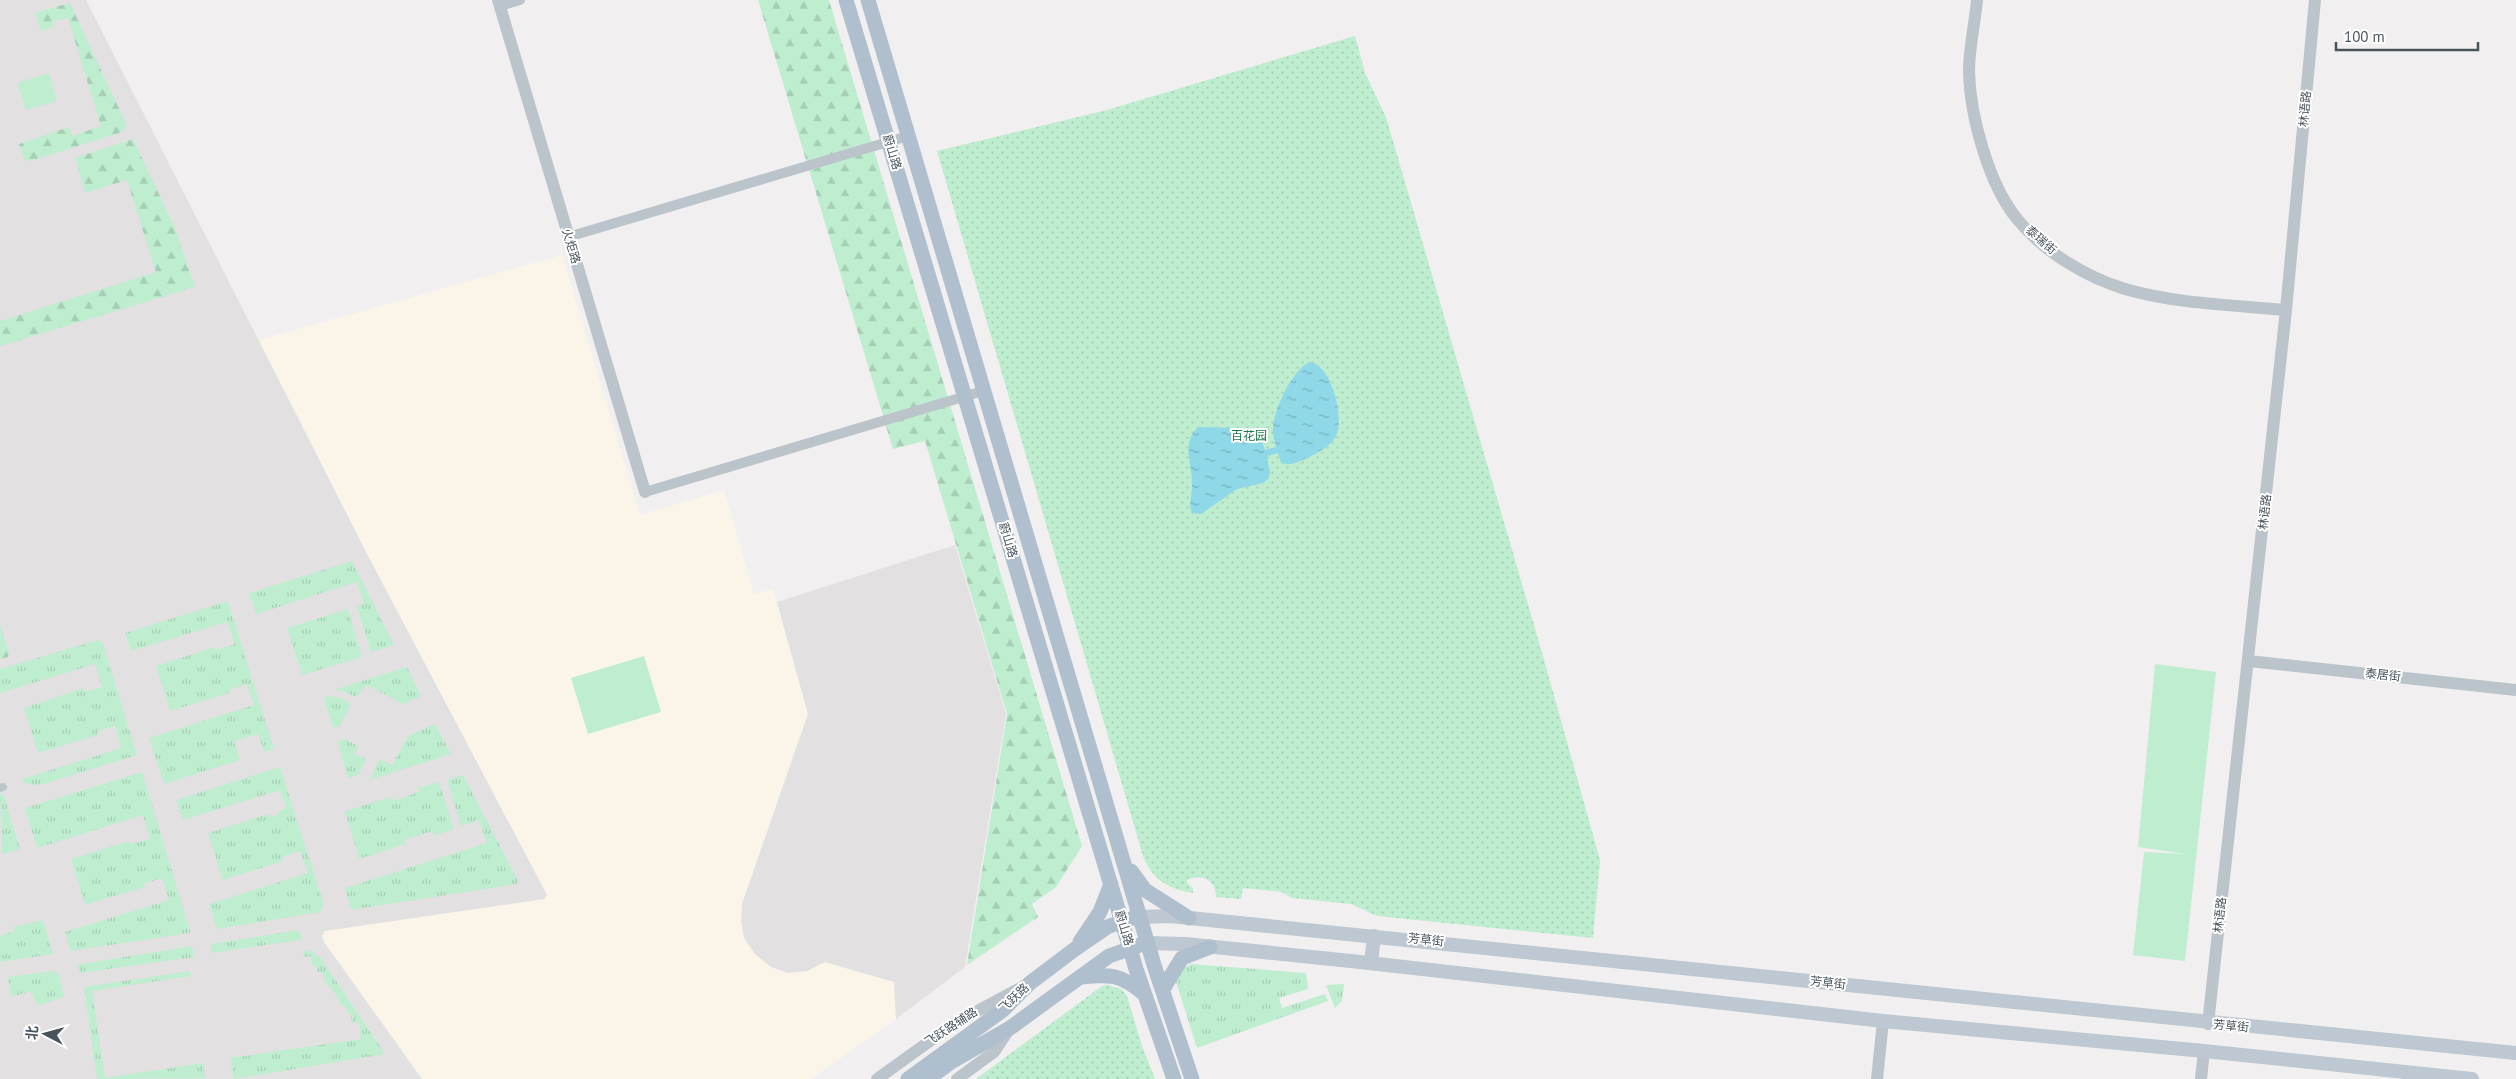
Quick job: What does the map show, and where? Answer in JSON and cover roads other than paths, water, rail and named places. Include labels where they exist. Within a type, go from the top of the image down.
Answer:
[{"type":"main road","name":"蔚山路","points":[[846,0],[1143,993],[1174,1079]]},
{"type":"main road","name":"蔚山路","points":[[868,0],[983,391],[1126,863],[1148,944],[1192,1079]]},
{"type":"main road","points":[[1126,863],[1145,890],[1189,918]]},
{"type":"main road","points":[[1074,949],[1100,912],[1110,884]]},
{"type":"main road","name":"芳草街","points":[[1141,917],[1189,918],[1374,936],[2208,1024],[2516,1053]]},
{"type":"main road","name":"飞跃路","points":[[908,1079],[1003,1010],[1030,983],[1074,949],[1107,927],[1122,921],[1141,917]]},
{"type":"main road","points":[[1371,963],[1374,936]]},
{"type":"main road","points":[[1148,944],[1210,947],[1371,963],[1883,1021],[2204,1051],[2472,1079]]},
{"type":"main road","name":"飞跃路","points":[[928,1079],[951,1062],[1010,1028],[1114,952],[1148,944]]},
{"type":"main road","points":[[1162,989],[1182,958],[1210,947]]},
{"type":"main road","points":[[1081,977],[1108,974],[1130,982],[1143,993]]},
{"type":"street","points":[[499,3],[520,0]]},
{"type":"street","name":"泰瑞街","points":[[1977,0],[1969,71],[1976,124],[1995,181],[2018,220],[2051,251],[2082,271],[2125,289],[2175,299],[2286,310]]},
{"type":"street","name":"林语路","points":[[2208,1024],[2286,310],[2315,0]]},
{"type":"street","name":"火炬路","points":[[499,3],[645,492]]},
{"type":"street","points":[[568,237],[908,136]]},
{"type":"street","points":[[645,492],[983,391]]},
{"type":"street","name":"泰居街","points":[[2249,662],[2516,690]]},
{"type":"street","name":"飞跃路辅路","points":[[877,1079],[955,1022],[1030,983]]},
{"type":"street","points":[[1877,1079],[1883,1021]]},
{"type":"street","points":[[956,1079],[994,1052],[1010,1028]]},
{"type":"street","points":[[2201,1079],[2204,1051]]},
{"type":"water","points":[[1310,362],[1318,365],[1325,373],[1335,395],[1339,419],[1335,438],[1318,452],[1294,463],[1281,463],[1278,453],[1267,456],[1270,473],[1268,479],[1263,483],[1237,489],[1201,514],[1192,513],[1190,503],[1192,478],[1189,447],[1193,433],[1199,427],[1241,428],[1259,435],[1265,450],[1276,447],[1273,433],[1274,423],[1284,392],[1296,373]]},
{"type":"park label","name":"百花园","points":[[1249,436]]}]
